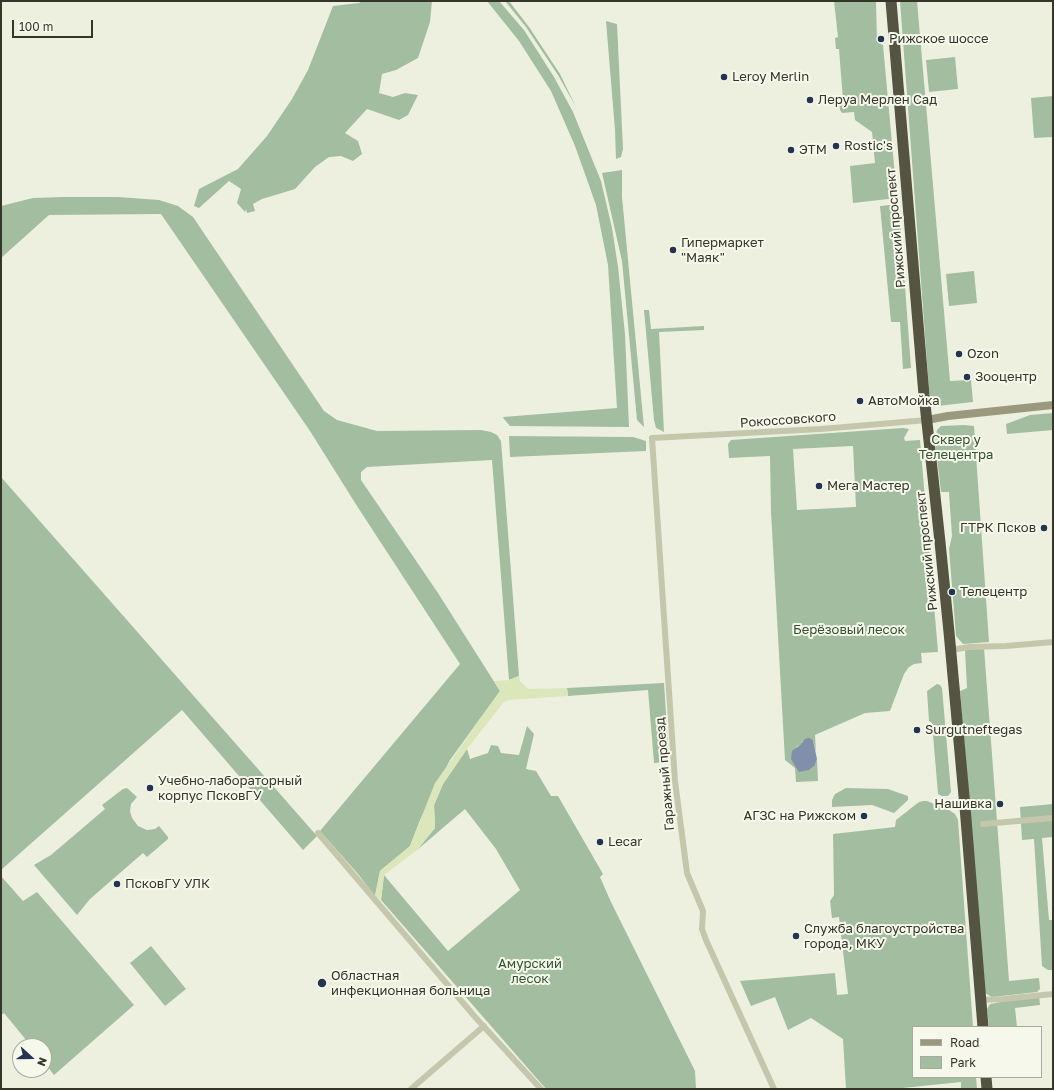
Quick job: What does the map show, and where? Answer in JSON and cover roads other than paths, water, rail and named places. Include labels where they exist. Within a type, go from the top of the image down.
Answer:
[{"type":"highway","name":"Рижский проспект","points":[[884,1],[892,25]]},
{"type":"highway","name":"Рижский проспект","points":[[891,1],[927,420],[951,650],[965,807],[982,1026]]},
{"type":"highway","points":[[986,1078],[987,1089]]},
{"type":"main road","points":[[927,420],[948,416],[1053,405]]},
{"type":"street","name":"Рокоссовского","points":[[652,438],[806,430],[927,420]]},
{"type":"street","name":"Гаражный проезд","points":[[652,438],[675,781],[687,873],[703,911],[702,929],[706,940],[774,1089]]},
{"type":"street","points":[[951,650],[969,647],[1006,646],[1053,642]]},
{"type":"street","points":[[983,824],[1053,818]]},
{"type":"street","points":[[318,833],[484,1026],[541,1089]]},
{"type":"street","points":[[980,1000],[1053,994]]},
{"type":"street","points":[[411,1089],[484,1026]]},
{"type":"water","points":[[809,738],[813,740],[817,759],[815,765],[809,770],[799,772],[791,759],[792,751],[805,739]]},
{"type":"place","name":"Рижское шоссе","points":[[881,39]]},
{"type":"place","name":"Leroy Merlin","points":[[724,77]]},
{"type":"place","name":"Леруа Мерлен Сад","points":[[810,100]]},
{"type":"place","name":"Rostic's","points":[[836,146]]},
{"type":"place","name":"ЭТМ","points":[[791,150]]},
{"type":"place","name":"Гипермаркет \"Маяк\"","points":[[673,250]]},
{"type":"place","name":"Ozon","points":[[959,354]]},
{"type":"place","name":"Зооцентр","points":[[967,377]]},
{"type":"place","name":"АвтоМойка","points":[[860,401]]},
{"type":"place","name":"Мега Мастер","points":[[819,486]]},
{"type":"place","name":"ГТРК Псков","points":[[1044,528]]},
{"type":"place","name":"Телецентр","points":[[952,592]]},
{"type":"place","name":"Surgutneftegas","points":[[917,730]]},
{"type":"place","name":"Учебно-лабораторный корпус ПсковГУ","points":[[150,788]]},
{"type":"place","name":"Нашивка","points":[[1000,804]]},
{"type":"place","name":"АГЗС на Рижском","points":[[864,816]]},
{"type":"place","name":"Lecar","points":[[600,842]]},
{"type":"place","name":"ПсковГУ УЛК","points":[[117,884]]},
{"type":"place","name":"Служба благоустройства города, МКУ","points":[[796,936]]},
{"type":"place","name":"Областная инфекционная больница","points":[[322,983]]},
{"type":"park label","name":"Сквер у Телецентра","points":[[956,448]]},
{"type":"park label","name":"Берёзовый лесок","points":[[849,630]]},
{"type":"park label","name":"Амурский лесок","points":[[530,972]]}]
